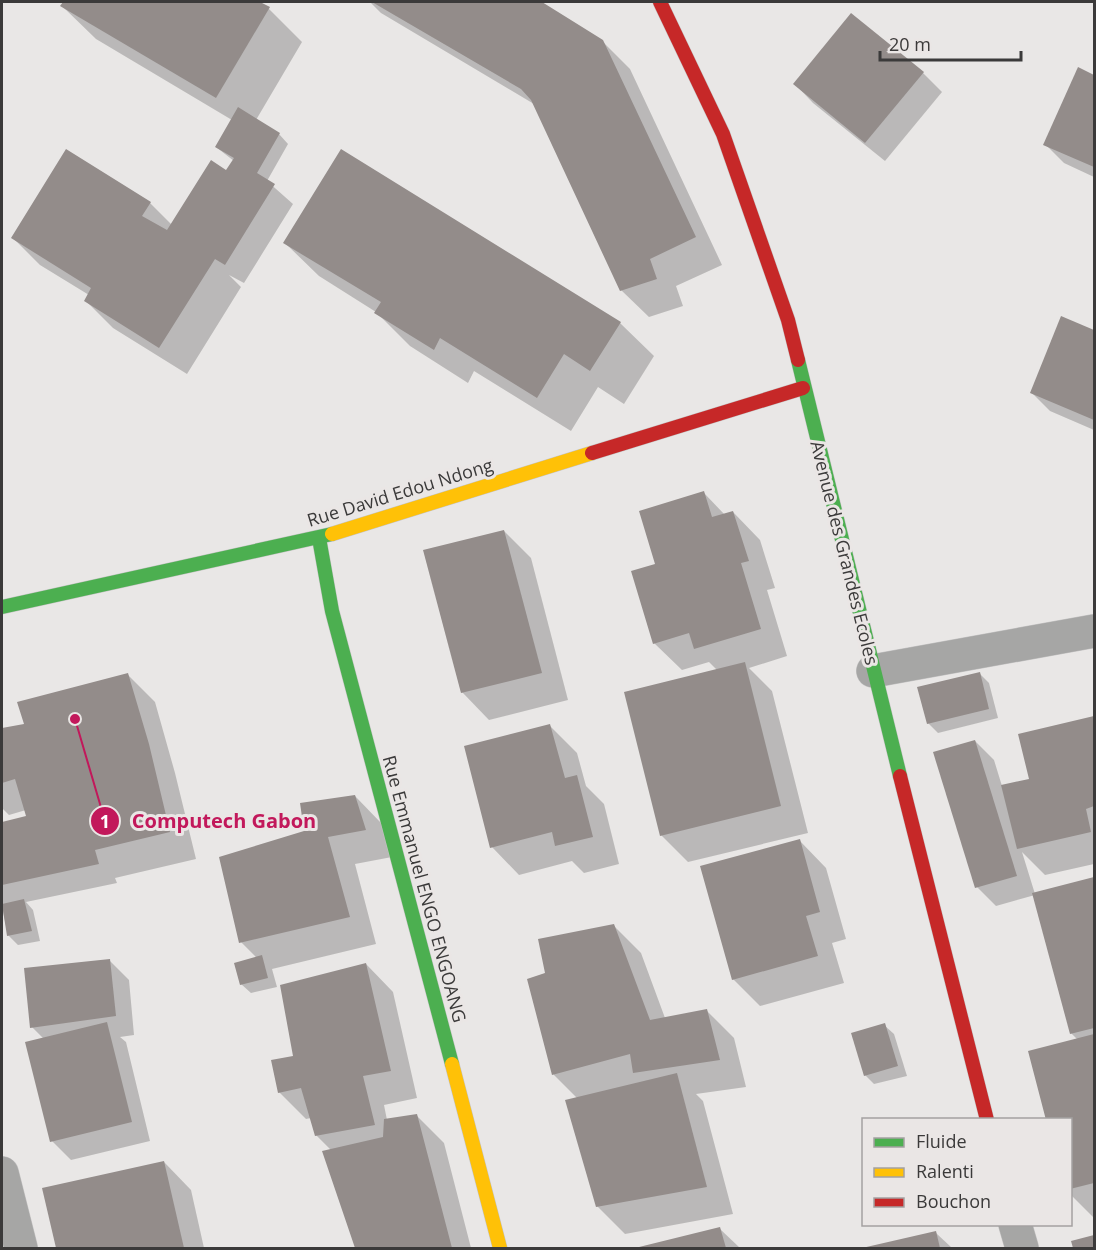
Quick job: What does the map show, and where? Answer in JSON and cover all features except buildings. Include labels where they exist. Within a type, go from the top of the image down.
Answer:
[{"type":"street","name":"Avenue des Grandes Ecoles","points":[[660,2],[723,134],[788,320],[873,670],[987,1118]]},
{"type":"street","name":"Rue David Edou Ndong","points":[[2,607],[319,538],[803,388]]},
{"type":"street","name":"Rue Emmanuel ENGO ENGOANG","points":[[319,538],[332,611],[500,1248]]},
{"type":"street","points":[[873,670],[1095,631]]},
{"type":"street","points":[[2,1173],[21,1248]]},
{"type":"street","points":[[1016,1226],[1022,1248]]},
{"type":"traffic: fast","points":[[798,360],[900,776]]},
{"type":"traffic: fast","points":[[2,607],[332,534]]},
{"type":"traffic: fast","points":[[319,538],[332,611],[452,1064]]},
{"type":"traffic: slow","points":[[332,534],[592,453]]},
{"type":"traffic: slow","points":[[452,1064],[500,1248]]},
{"type":"traffic: jam","points":[[660,2],[723,134],[788,320],[798,360]]},
{"type":"traffic: jam","points":[[592,453],[803,388]]},
{"type":"traffic: jam","points":[[900,776],[986,1118]]},
{"type":"place","name":"Computech Gabon","points":[[75,719]]}]
